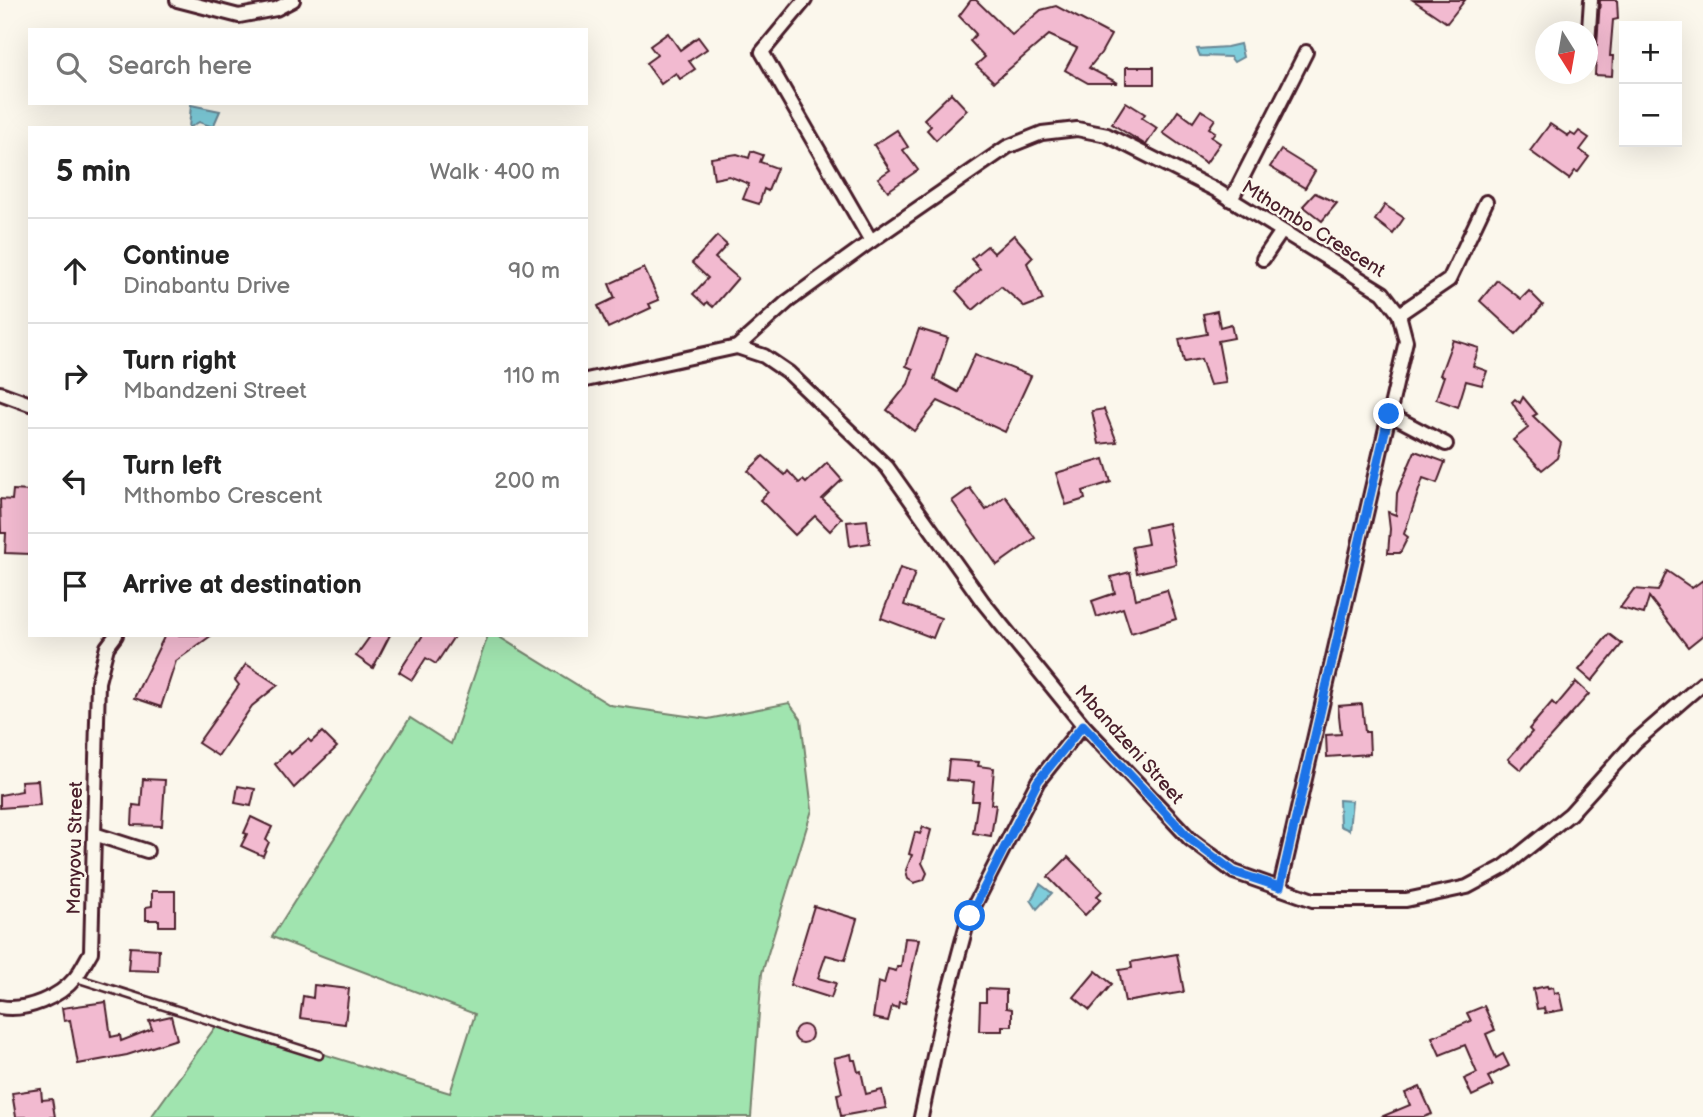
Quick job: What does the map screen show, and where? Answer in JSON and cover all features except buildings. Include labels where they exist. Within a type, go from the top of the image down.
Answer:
[{"type":"street","points":[[177,0],[239,16],[276,9],[293,0]]},
{"type":"street","points":[[805,0],[762,52],[871,241]]},
{"type":"street","points":[[1590,21],[1591,0]]},
{"type":"street","points":[[1231,200],[1306,52]]},
{"type":"street","name":"Mthombo Crescent","points":[[737,347],[787,302],[1007,147],[1042,133],[1077,130],[1107,135],[1231,200],[1383,293],[1399,314]]},
{"type":"street","points":[[1280,887],[1406,341],[1399,314],[1449,280],[1486,202]]},
{"type":"street","points":[[1263,258],[1282,231]]},
{"type":"street","points":[[588,380],[737,347]]},
{"type":"street","name":"Mbandzeni Street","points":[[737,347],[764,356],[789,373],[887,467],[983,602],[1083,725],[1190,839],[1234,872],[1313,900],[1406,900],[1467,887],[1504,867],[1570,814],[1635,742],[1703,683]]},
{"type":"street","points":[[0,393],[28,403]]},
{"type":"street","points":[[1389,414],[1446,444]]},
{"type":"street","name":"Manyovu Street","points":[[0,1007],[12,1009],[50,999],[76,978],[91,952],[98,682],[107,647],[114,637]]},
{"type":"street","points":[[921,1117],[943,1013],[970,916],[1038,781],[1083,725]]},
{"type":"street","points":[[94,834],[147,851]]},
{"type":"lane","points":[[76,978],[319,1055]]},
{"type":"green space","points":[[487,637],[499,637],[610,705],[708,719],[789,703],[801,719],[812,810],[762,973],[751,1117],[151,1117],[219,1022],[450,1093],[475,1014],[272,937],[410,718],[451,744]]},
{"type":"water","points":[[1240,44],[1243,57],[1234,62],[1230,57],[1200,56],[1197,49],[1227,47]]},
{"type":"water","points":[[191,105],[220,111],[213,126],[199,122],[189,126]]},
{"type":"water","points":[[1339,800],[1352,801],[1349,830],[1340,826]]},
{"type":"water","points":[[1040,884],[1052,893],[1037,909],[1031,900]]},
{"type":"route","points":[[970,916],[1038,781],[1083,725],[1190,839],[1234,872],[1280,887],[1389,414]]}]
